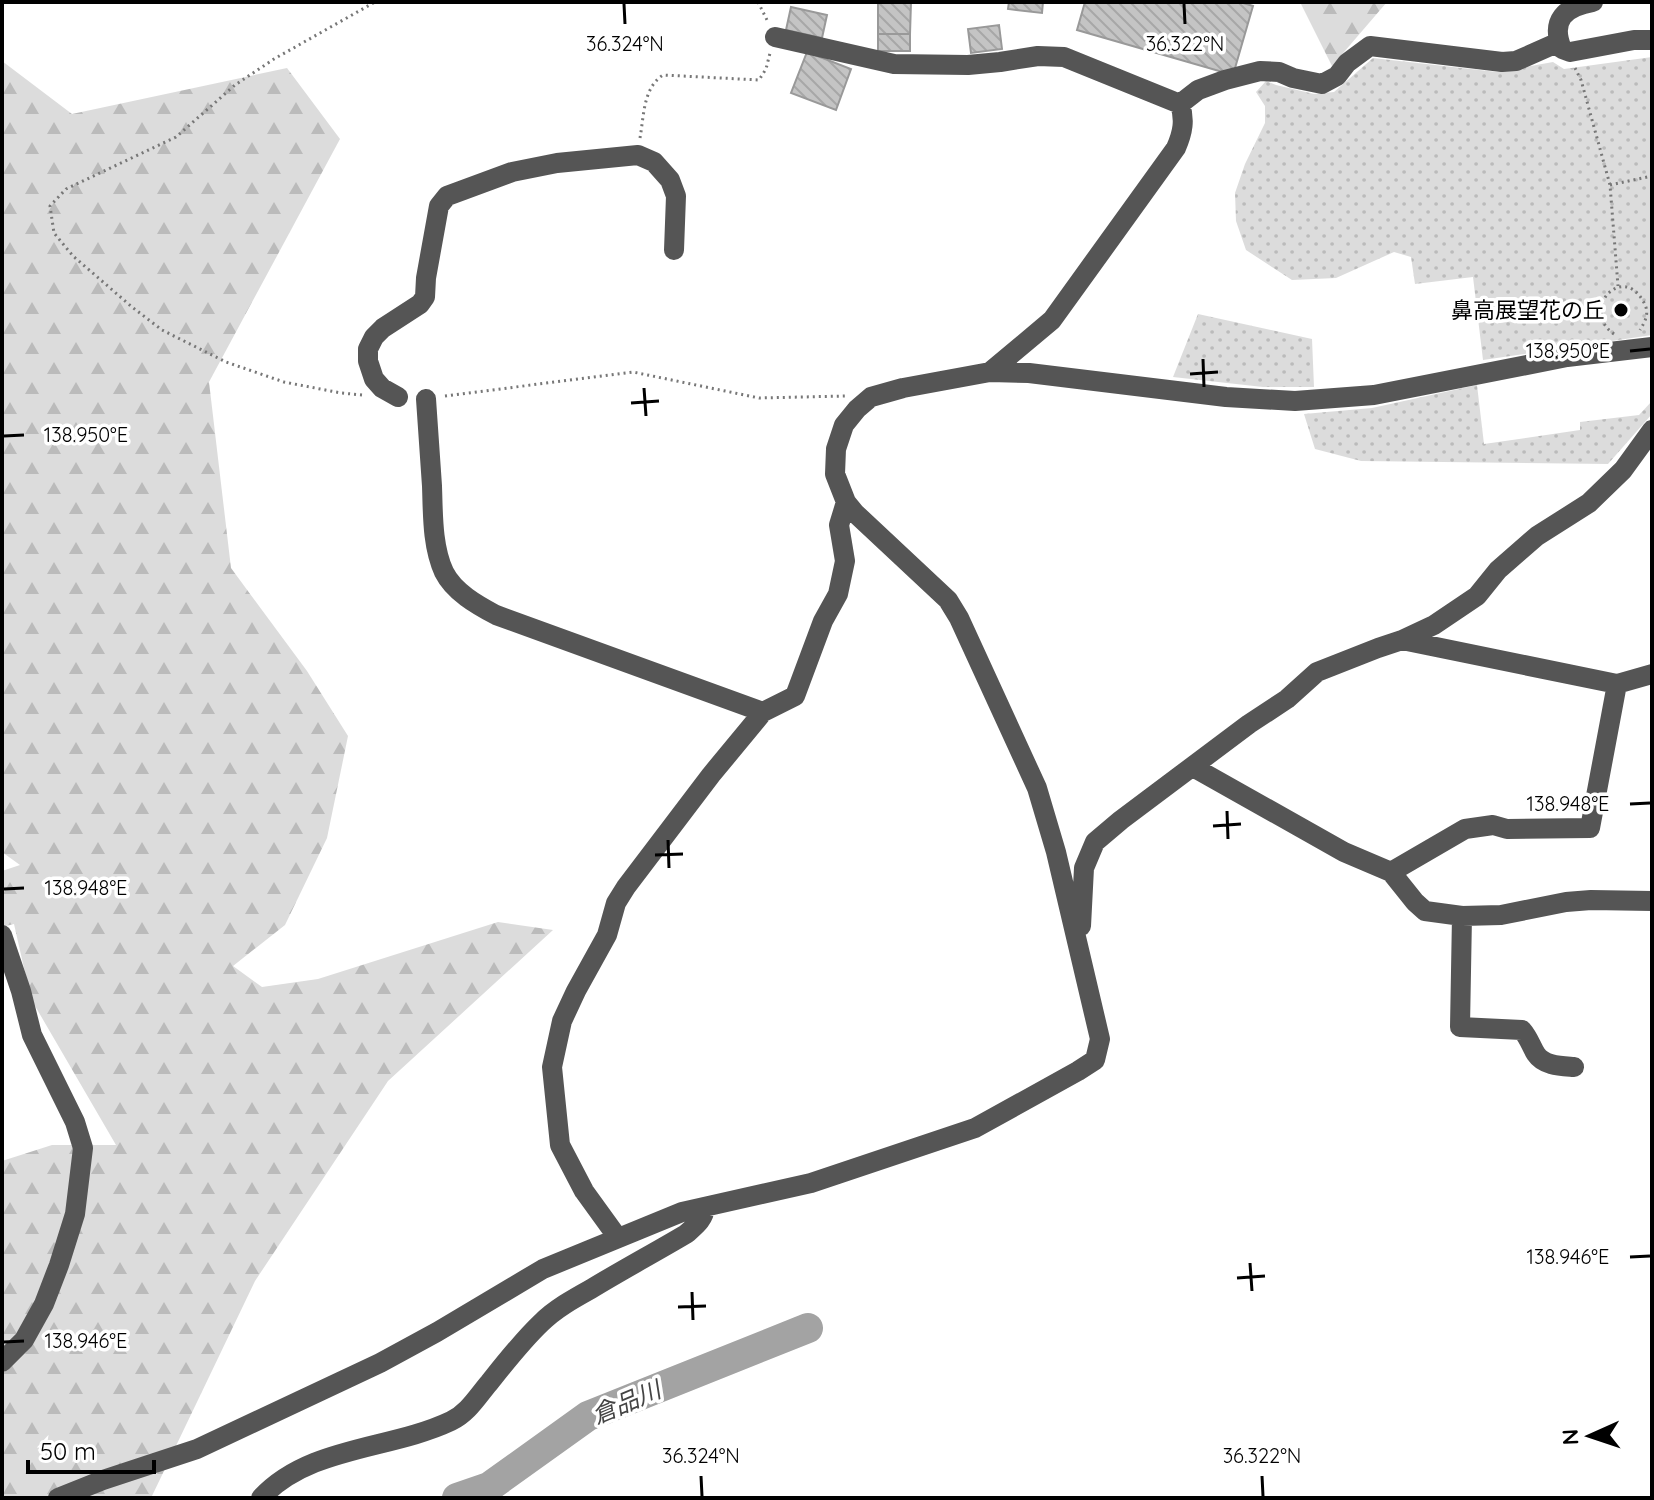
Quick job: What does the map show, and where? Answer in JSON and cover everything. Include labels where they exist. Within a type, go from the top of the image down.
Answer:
[{"type":"street","points":[[1565,47],[1557,28],[1561,17],[1574,6],[1593,2]]},
{"type":"street","points":[[775,37],[894,64],[968,65],[1038,56],[1064,57],[1180,104]]},
{"type":"street","points":[[1180,104],[1198,90],[1260,71],[1279,72],[1322,84],[1337,76],[1347,63],[1370,46],[1502,62],[1565,47],[1652,40]]},
{"type":"street","points":[[990,372],[1052,320],[1176,148],[1184,118],[1180,104]]},
{"type":"street","points":[[398,397],[374,379],[368,349],[383,328],[420,304],[425,297],[439,206],[447,196],[512,172],[557,163],[638,155],[654,162],[670,180],[676,196],[674,250]]},
{"type":"street","points":[[58,1498],[197,1449],[380,1363],[543,1269],[682,1212],[811,1183],[975,1128],[1095,1060],[1100,1039],[1056,852],[1037,788],[948,600],[855,513],[846,502],[835,474],[836,449],[844,425],[871,397],[990,372],[1029,373],[1226,397],[1295,401],[1374,395],[1638,345]]},
{"type":"street","points":[[426,399],[433,520],[439,559],[445,574],[461,592],[496,615],[763,712]]},
{"type":"street","points":[[1080,952],[1084,868],[1095,842],[1249,724],[1287,699],[1317,672],[1434,625],[1477,596],[1498,570],[1537,536],[1589,503],[1623,470],[1652,430]]},
{"type":"street","points":[[618,1238],[584,1191],[560,1145],[552,1067],[562,1021],[607,935],[616,903],[626,887],[763,712],[795,696],[823,621],[838,594],[845,561],[839,525],[846,502]]},
{"type":"street","points":[[1402,640],[1617,684],[1652,674]]},
{"type":"street","points":[[1391,872],[1465,829],[1493,825],[1507,829],[1590,828],[1617,684]]},
{"type":"street","points":[[1193,767],[1344,852],[1391,872],[1425,911],[1462,916],[1501,915],[1566,902],[1652,901]]},
{"type":"street","points":[[1462,916],[1460,1027],[1522,1030],[1537,1056],[1546,1063],[1574,1067]]},
{"type":"street","points":[[2,935],[32,1035],[75,1122],[83,1148],[75,1214],[59,1265],[44,1304],[24,1340],[2,1362]]},
{"type":"street","points":[[261,1498],[285,1478],[308,1467],[454,1420],[469,1409],[542,1322],[566,1304],[686,1234],[698,1224],[705,1207]]},
{"type":"path","points":[[375,2],[274,59],[235,85],[176,137],[66,189],[50,206],[54,233],[73,256],[162,330],[226,362],[284,382],[341,393],[398,397]]},
{"type":"path","points":[[638,155],[647,96],[654,80],[663,75],[759,80],[766,69],[775,37]]},
{"type":"path","points":[[1565,47],[1581,80],[1610,185],[1618,286]]},
{"type":"path","points":[[1610,185],[1652,176]]},
{"type":"path","points":[[1618,286],[1630,288],[1639,294],[1646,305],[1647,319],[1639,333],[1638,345],[1616,336],[1606,328],[1600,317],[1602,303],[1608,293],[1618,286]]},
{"type":"path","points":[[1646,305],[1652,305]]},
{"type":"path","points":[[426,399],[633,372],[759,398],[871,397]]},
{"type":"green space","points":[[1300,2],[1387,2],[1332,66]]},
{"type":"green space","points":[[1652,57],[1652,335],[1483,360],[1473,277],[1415,284],[1411,257],[1394,252],[1336,278],[1292,280],[1246,250],[1236,221],[1235,193],[1265,123],[1265,106],[1256,92],[1266,81],[1314,94],[1334,92],[1373,58],[1497,72],[1553,62],[1564,69]]},
{"type":"green space","points":[[2,61],[72,114],[287,68],[340,139],[209,382],[231,568],[307,671],[348,736],[327,838],[285,925],[233,966],[262,987],[318,979],[498,922],[553,930],[388,1081],[255,1281],[151,1498],[2,1498],[2,1161],[52,1145],[116,1145],[31,999],[14,924],[2,927],[2,871],[20,865],[2,852]]},
{"type":"green space","points":[[1198,314],[1312,339],[1314,387],[1263,387],[1173,377]]},
{"type":"green space","points":[[1477,385],[1484,444],[1580,430],[1580,422],[1639,415],[1652,401],[1652,414],[1608,464],[1361,461],[1315,449],[1304,414],[1372,408]]},
{"type":"building","points":[[878,2],[911,2],[910,34],[878,34]]},
{"type":"building","points":[[1009,2],[1043,2],[1042,13],[1008,9]]},
{"type":"building","points":[[1085,2],[1240,2],[1253,6],[1233,75],[1077,30]]},
{"type":"building","points":[[791,7],[827,15],[822,38],[786,30]]},
{"type":"building","points":[[999,25],[1002,49],[971,53],[968,29]]},
{"type":"building","points":[[878,34],[910,34],[910,51],[878,51]]},
{"type":"building","points":[[807,52],[851,69],[836,110],[791,93]]},
{"type":"waterway","name":"倉品川","points":[[457,1498],[489,1487],[588,1416],[808,1328]]},
{"type":"place","name":"鼻高展望花の丘","points":[[1621,310]]}]
